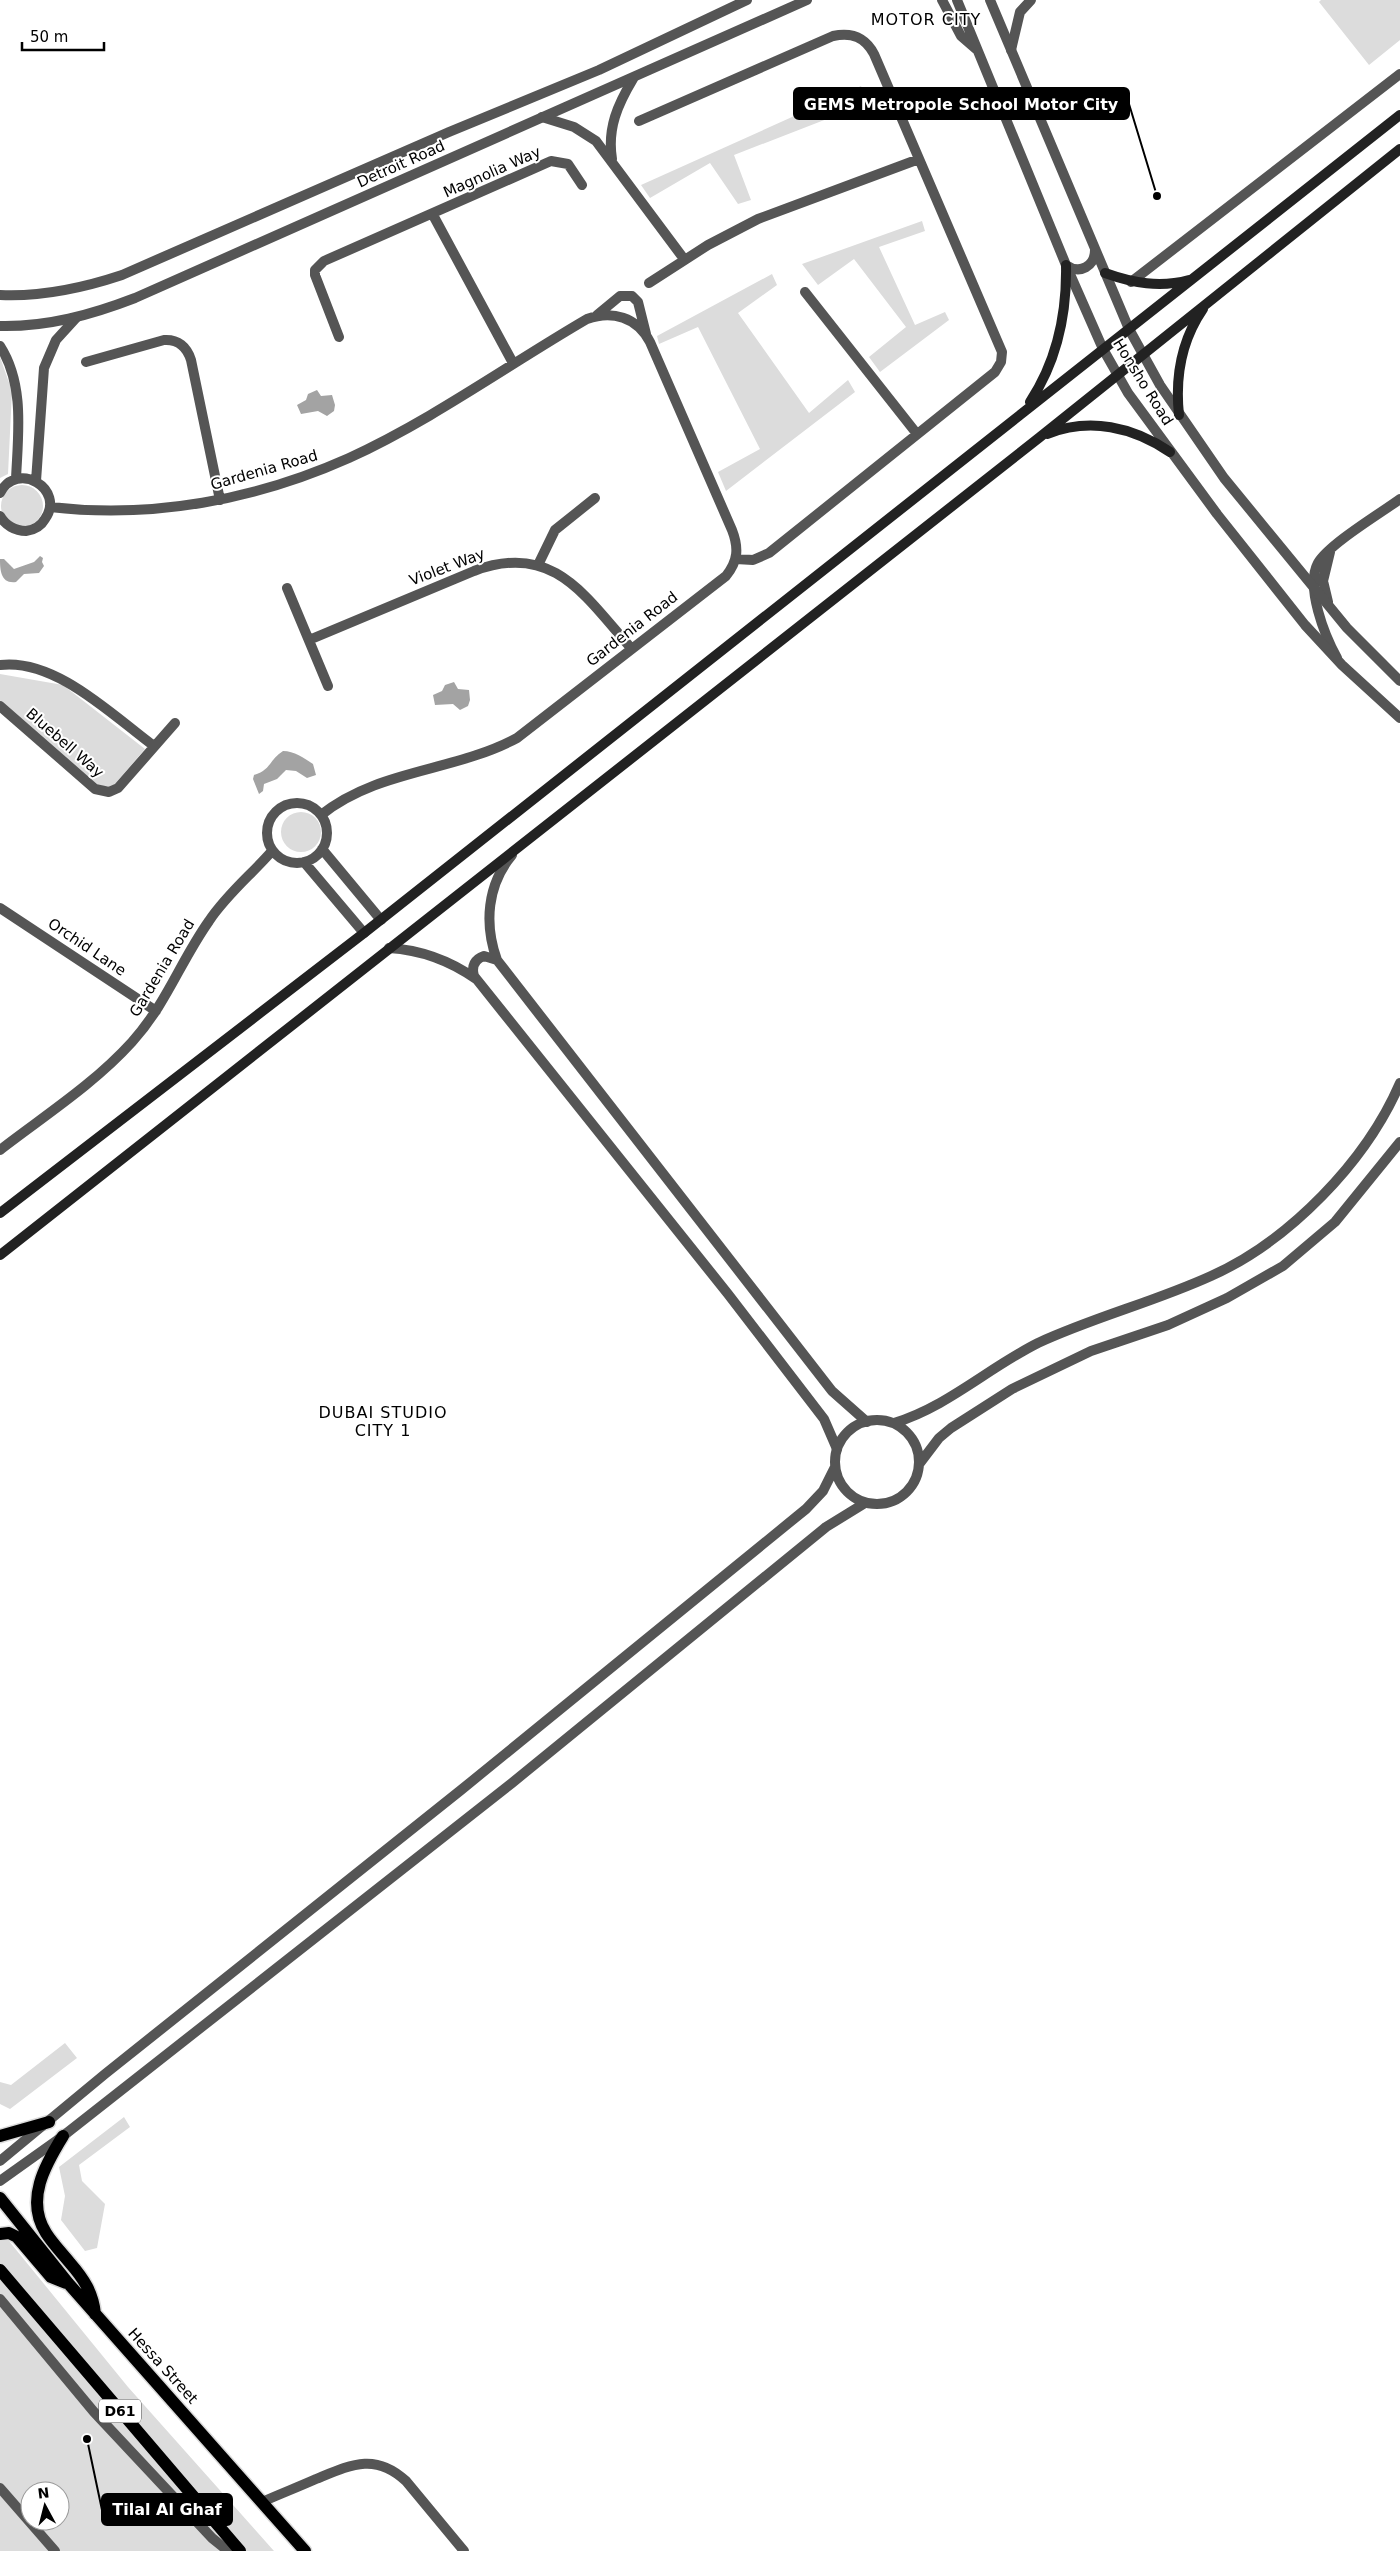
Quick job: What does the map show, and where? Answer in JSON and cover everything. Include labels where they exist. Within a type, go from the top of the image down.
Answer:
[{"type":"main road","points":[[0,1213],[381,920],[1400,115]]},
{"type":"main road","points":[[0,1254],[1040,437],[1116,373],[1400,149]]},
{"type":"main road","points":[[1026,410],[1048,370],[1058,341],[1066,296],[1066,265]]},
{"type":"main road","points":[[1105,273],[1131,282],[1169,284],[1194,278]]},
{"type":"main road","points":[[1179,415],[1177,388],[1182,355],[1188,336],[1208,302]]},
{"type":"main road","points":[[1040,437],[1073,427],[1107,426],[1140,435],[1170,452]]},
{"type":"main road","points":[[0,2136],[50,2122]]},
{"type":"main road","points":[[63,2136],[41,2176],[37,2206],[46,2233],[87,2284],[95,2314]]},
{"type":"main road","name":"Hessa Street","points":[[0,2198],[68,2284],[305,2551]]},
{"type":"main road","points":[[0,2234],[9,2233],[17,2237],[51,2277],[68,2284]]},
{"type":"main road","name":"D61","points":[[0,2270],[240,2551]]},
{"type":"street","name":"Detroit Road","points":[[0,295],[40,294],[71,290],[122,275],[449,132],[598,70],[747,0]]},
{"type":"street","name":"Detroit Road","points":[[0,326],[34,324],[77,317],[135,298],[633,79],[806,0]]},
{"type":"street","points":[[942,0],[961,36],[977,50]]},
{"type":"street","name":"Honsho Road","points":[[957,0],[1066,265],[1103,349],[1116,373],[1170,452],[1284,600],[1342,665],[1400,718]]},
{"type":"street","name":"Honsho Road","points":[[990,0],[1095,250],[1129,329],[1142,354],[1179,415],[1224,478],[1360,643],[1400,681]]},
{"type":"street","points":[[1011,50],[1020,12],[1031,0]]},
{"type":"street","points":[[639,121],[834,36],[853,35],[862,39],[874,54],[1000,347],[1002,357],[995,372],[769,552],[753,560],[736,559]]},
{"type":"street","points":[[1131,282],[1400,74]]},
{"type":"street","points":[[613,162],[611,142],[613,122],[619,102],[633,79]]},
{"type":"street","points":[[542,118],[586,133],[606,151],[627,184],[684,259]]},
{"type":"street","points":[[649,283],[684,259],[758,219],[918,159]]},
{"type":"street","name":"Magnolia Way","points":[[339,337],[316,281],[315,270],[318,264],[552,161],[568,164],[582,185]]},
{"type":"street","name":"Magnolia Way","points":[[433,215],[513,363]]},
{"type":"street","points":[[1066,265],[1076,270],[1086,268],[1094,260],[1095,250]]},
{"type":"street","points":[[805,292],[917,434]]},
{"type":"street","name":"Gardenia Road","points":[[50,507],[134,510],[171,508],[220,500],[314,472],[351,457],[444,406],[513,363],[596,316],[620,296],[632,296],[638,302],[646,334],[732,530],[737,549],[736,559],[726,576],[516,738],[485,752],[413,772],[375,785],[345,798],[321,816]]},
{"type":"street","name":"Gardenia Road","points":[[596,316],[606,314],[624,317],[633,322],[646,334]]},
{"type":"street","points":[[36,481],[44,368],[56,340],[77,317]]},
{"type":"street","points":[[86,362],[164,340],[175,340],[184,346],[193,369],[220,500]]},
{"type":"street","points":[[0,346],[10,364],[16,384],[16,479]]},
{"type":"street","points":[[0,493],[8,483],[16,479],[23,478],[36,481],[47,492],[50,507],[43,523],[27,531],[10,527],[0,516]]},
{"type":"street","points":[[538,564],[555,530],[595,498]]},
{"type":"street","points":[[1342,665],[1326,635],[1314,586],[1316,569],[1319,562],[1331,550],[1400,499]]},
{"type":"street","points":[[1328,602],[1323,581],[1326,559],[1331,550]]},
{"type":"street","name":"Violet Way","points":[[309,640],[488,566],[508,562],[538,564],[570,580],[632,648]]},
{"type":"street","points":[[287,588],[328,686]]},
{"type":"street","points":[[0,665],[30,666],[54,674],[154,746]]},
{"type":"street","name":"Bluebell Way","points":[[0,706],[99,792],[109,792],[118,788],[175,723]]},
{"type":"street","points":[[294,803],[309,806],[321,816],[326,832],[322,849],[314,857],[304,862],[292,863],[281,858],[272,851],[267,831],[269,821],[275,812],[284,806],[294,803]]},
{"type":"street","points":[[322,849],[381,920]]},
{"type":"street","points":[[515,850],[502,869],[490,902],[489,926],[497,960],[832,1391],[867,1422]]},
{"type":"street","name":"Gardenia Road","points":[[0,1150],[103,1070],[132,1042],[173,985],[195,942],[222,902],[272,851]]},
{"type":"street","points":[[304,862],[364,933]]},
{"type":"street","name":"Orchid Lane","points":[[0,908],[156,1011]]},
{"type":"street","points":[[389,948],[416,951],[442,959],[476,979]]},
{"type":"street","points":[[497,960],[484,956],[477,960],[472,967],[476,979],[728,1294],[824,1419],[837,1449]]},
{"type":"street","points":[[894,1423],[934,1408],[998,1366],[1054,1336],[1213,1275],[1266,1244],[1304,1212],[1341,1176],[1372,1136],[1400,1084]]},
{"type":"street","points":[[835,1467],[840,1483],[851,1496],[865,1503],[884,1504],[902,1497],[912,1487],[918,1476],[920,1463],[928,1450],[951,1428],[1012,1389],[1091,1351],[1168,1325],[1219,1302],[1283,1266],[1335,1222],[1400,1142]]},
{"type":"street","points":[[0,2162],[105,2074],[461,1790],[806,1509],[823,1491],[835,1467],[837,1449],[849,1431],[867,1422],[878,1420],[894,1423],[907,1432],[914,1441],[920,1463]]},
{"type":"street","points":[[0,2181],[63,2136],[512,1783],[826,1527],[865,1503]]},
{"type":"street","points":[[0,2299],[101,2420],[212,2538],[228,2551]]},
{"type":"street","points":[[262,2502],[347,2467],[364,2463],[382,2465],[396,2472],[406,2481],[464,2551]]},
{"type":"street","points":[[0,2488],[55,2551]]},
{"type":"shaded area","points":[[1321,0],[1400,0],[1400,40],[1369,65],[1319,2]]},
{"type":"shaded area","points":[[861,86],[868,103],[734,155],[751,200],[738,204],[710,163],[650,198],[641,185]]},
{"type":"shaded area","points":[[922,221],[925,231],[879,247],[915,325],[945,312],[949,320],[880,372],[869,357],[906,327],[854,259],[818,285],[802,264]]},
{"type":"shaded area","points":[[772,274],[777,285],[738,313],[809,413],[848,380],[855,392],[726,491],[718,472],[760,449],[698,327],[659,344],[657,336]]},
{"type":"shaded area","points":[[0,357],[12,391],[8,474],[0,478]]},
{"type":"shaded area","points":[[317,390],[321,396],[332,395],[335,405],[334,411],[327,416],[318,411],[301,414],[297,405],[306,400],[308,394]]},
{"type":"shaded area","points":[[22,485],[37,491],[43,506],[37,521],[22,527],[7,521],[1,506],[7,491]]},
{"type":"shaded area","points":[[40,556],[43,558],[44,566],[39,573],[24,574],[16,582],[7,581],[2,576],[0,559],[4,559],[14,569],[34,562]]},
{"type":"shaded area","points":[[0,674],[63,685],[145,749],[113,786],[100,787],[0,701]]},
{"type":"shaded area","points":[[454,682],[458,689],[469,690],[470,700],[468,706],[460,710],[453,704],[435,705],[433,695],[442,691],[445,685]]},
{"type":"shaded area","points":[[283,751],[302,757],[313,764],[316,775],[307,778],[296,771],[286,770],[277,779],[264,784],[263,791],[259,794],[253,779],[254,775],[267,768]]},
{"type":"shaded area","points":[[301,812],[315,818],[321,832],[315,846],[301,852],[287,846],[281,832],[287,818]]},
{"type":"shaded area","points":[[65,2043],[77,2058],[10,2109],[0,2104],[0,2082],[11,2085]]},
{"type":"shaded area","points":[[124,2117],[130,2127],[79,2165],[82,2181],[105,2204],[97,2248],[85,2251],[61,2220],[65,2196],[59,2167]]},
{"type":"shaded area","points":[[0,2230],[128,2387],[274,2551],[0,2551]]},
{"type":"place","name":"GEMS Metropole School Motor City","points":[[1157,196]]},
{"type":"place","name":"Tilal Al Ghaf","points":[[87,2439]]},
{"type":"district","name":"MOTOR CITY","points":[[926,19]]},
{"type":"district","name":"DUBAI STUDIO CITY 1","points":[[383,1421]]}]
